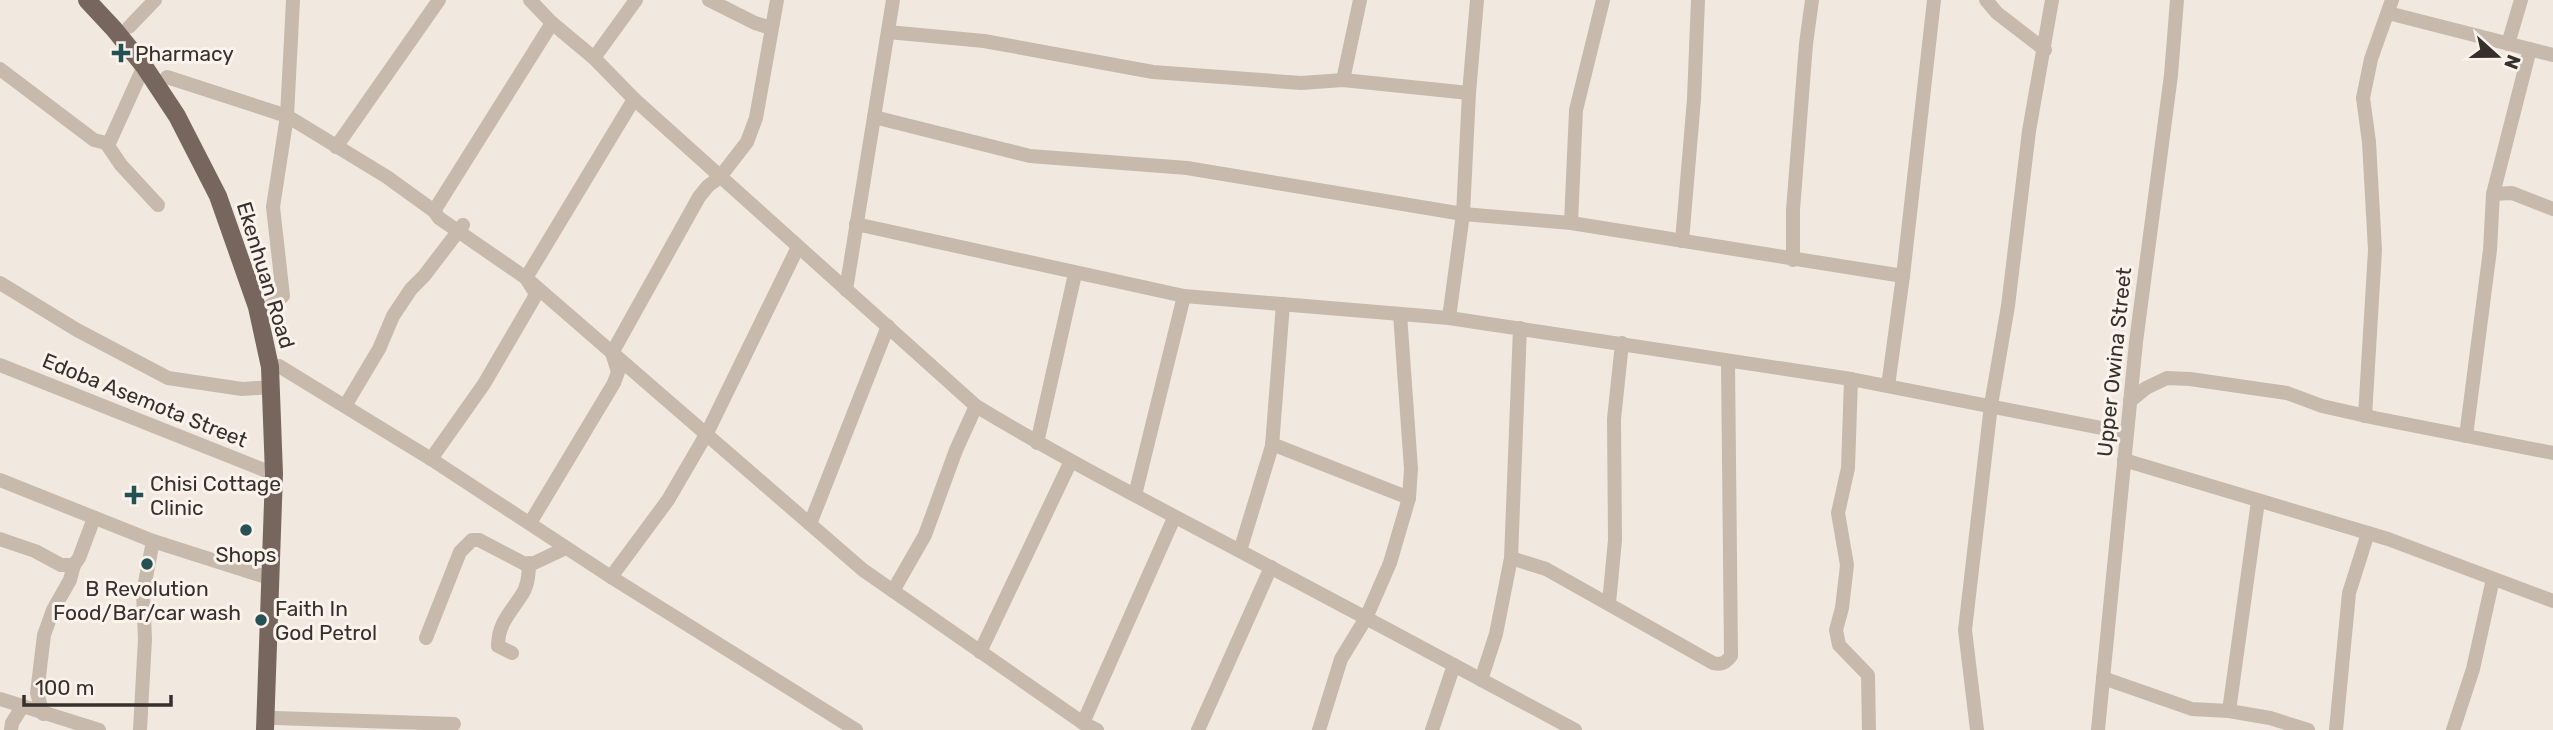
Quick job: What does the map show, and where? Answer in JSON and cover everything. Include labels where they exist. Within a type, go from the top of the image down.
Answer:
[{"type":"main road","name":"Ekenhuan Road","points":[[87,0],[144,65],[177,116],[218,197],[257,306],[271,367],[272,387],[272,726]]},
{"type":"main road","name":"Ekenhuan Road","points":[[103,0],[129,27],[187,110],[222,180],[267,308],[279,366],[285,474],[272,726]]},
{"type":"street","points":[[129,27],[155,0]]},
{"type":"street","points":[[267,308],[283,296],[273,207],[287,116],[293,0]]},
{"type":"street","points":[[336,147],[439,0]]},
{"type":"street","points":[[530,0],[552,23],[594,58],[634,99],[976,406],[1037,443],[1174,518],[1454,665],[1557,726],[1575,730]]},
{"type":"street","points":[[594,58],[636,0]]},
{"type":"street","points":[[709,0],[771,28]]},
{"type":"street","points":[[530,523],[614,383],[618,372],[612,354],[699,197],[720,177],[747,142],[756,117],[777,0]]},
{"type":"street","points":[[846,290],[893,0]]},
{"type":"street","points":[[1343,80],[1360,0]]},
{"type":"street","points":[[1449,317],[1463,214],[1477,0]]},
{"type":"street","points":[[1571,223],[1576,110],[1603,0]]},
{"type":"street","points":[[1682,241],[1694,99],[1698,0]]},
{"type":"street","points":[[1793,260],[1793,211],[1812,0]]},
{"type":"street","points":[[1888,386],[1934,0]]},
{"type":"street","points":[[1986,0],[1997,13],[2045,50]]},
{"type":"street","points":[[1977,730],[1965,630],[1991,405],[2008,306],[2029,131],[2052,0]]},
{"type":"street","name":"Upper Owina Street","points":[[2098,730],[2130,401],[2171,75],[2177,0]]},
{"type":"street","points":[[2508,44],[2521,0]]},
{"type":"street","points":[[2365,416],[2375,250],[2369,142],[2362,98],[2371,60],[2390,7],[2508,44],[2553,55]]},
{"type":"street","points":[[434,211],[552,23]]},
{"type":"street","points":[[888,32],[984,41],[1153,72],[1301,83],[1343,80],[1469,93]]},
{"type":"street","points":[[2466,436],[2490,250],[2493,194],[2529,49]]},
{"type":"street","points":[[106,143],[110,141],[144,65]]},
{"type":"street","points":[[0,69],[94,140],[106,143],[121,165],[158,205]]},
{"type":"street","points":[[167,78],[287,116],[387,177],[434,211],[439,218],[526,278],[863,570],[1083,723],[1097,730]]},
{"type":"street","points":[[526,278],[634,99]]},
{"type":"street","points":[[874,117],[1030,156],[1187,168],[1463,214],[1571,223],[1903,276]]},
{"type":"street","points":[[2493,194],[2512,193],[2553,209]]},
{"type":"street","points":[[345,406],[379,349],[393,316],[464,223]]},
{"type":"street","points":[[856,224],[1184,296],[1449,317],[1851,379],[2127,433]]},
{"type":"street","points":[[611,577],[668,500],[707,433],[798,247]]},
{"type":"street","points":[[1037,443],[1075,274]]},
{"type":"street","points":[[431,459],[484,384],[533,300],[536,294],[526,278]]},
{"type":"street","points":[[0,283],[77,330],[168,378],[242,389],[272,387]]},
{"type":"street","points":[[1135,495],[1184,296]]},
{"type":"street","points":[[1240,551],[1272,444],[1283,304]]},
{"type":"street","points":[[1319,730],[1341,659],[1366,618],[1390,563],[1409,498],[1411,469],[1400,314]]},
{"type":"street","points":[[810,524],[888,326]]},
{"type":"street","points":[[1481,680],[1496,634],[1511,558],[1520,328]]},
{"type":"street","points":[[1609,603],[1615,540],[1614,419],[1622,343]]},
{"type":"street","points":[[1511,558],[1546,569],[1713,663],[1726,663],[1731,656],[1728,360]]},
{"type":"street","name":"Edoba Asemota Street","points":[[0,365],[274,474]]},
{"type":"street","points":[[279,366],[431,459],[611,577],[856,730]]},
{"type":"street","points":[[1851,379],[1848,468],[1838,513],[1847,565],[1842,608],[1836,630],[1839,645],[1868,675],[1869,730]]},
{"type":"street","points":[[2130,401],[2146,388],[2167,379],[2190,379],[2287,393],[2322,406],[2365,416],[2553,453]]},
{"type":"street","points":[[893,591],[925,536],[956,450],[976,406]]},
{"type":"street","points":[[1272,444],[1409,498]]},
{"type":"street","points":[[2124,460],[2368,533],[2553,601]]},
{"type":"street","points":[[980,652],[1071,461]]},
{"type":"street","points":[[0,480],[153,541],[272,579]]},
{"type":"street","points":[[2229,711],[2258,501]]},
{"type":"street","points":[[43,713],[37,693],[44,635],[53,610],[70,580],[94,518]]},
{"type":"street","points":[[1083,723],[1174,518]]},
{"type":"street","points":[[2336,730],[2349,593],[2368,533]]},
{"type":"street","points":[[0,539],[35,551],[61,565],[74,565]]},
{"type":"street","points":[[426,638],[460,552],[472,540],[479,540],[525,564],[566,548]]},
{"type":"street","points":[[140,730],[145,639],[143,593],[153,541]]},
{"type":"street","points":[[512,653],[498,646],[498,640],[502,623],[525,588],[529,563]]},
{"type":"street","points":[[1198,730],[1271,567]]},
{"type":"street","points":[[2453,730],[2473,669],[2493,579]]},
{"type":"street","points":[[1432,730],[1454,665]]},
{"type":"street","points":[[2103,678],[2192,709],[2229,711],[2267,724],[2308,730]]},
{"type":"street","points":[[0,699],[99,730]]},
{"type":"street","points":[[11,730],[12,723],[22,707]]},
{"type":"street","points":[[272,726],[454,724]]},
{"type":"place","name":"Pharmacy","points":[[121,53]]},
{"type":"place","name":"Chisi Cottage Clinic","points":[[134,495]]},
{"type":"place","name":"Shops","points":[[246,530]]},
{"type":"place","name":"B Revolution Food/Bar/car wash","points":[[147,564]]},
{"type":"place","name":"Faith In God Petrol","points":[[261,620]]}]
